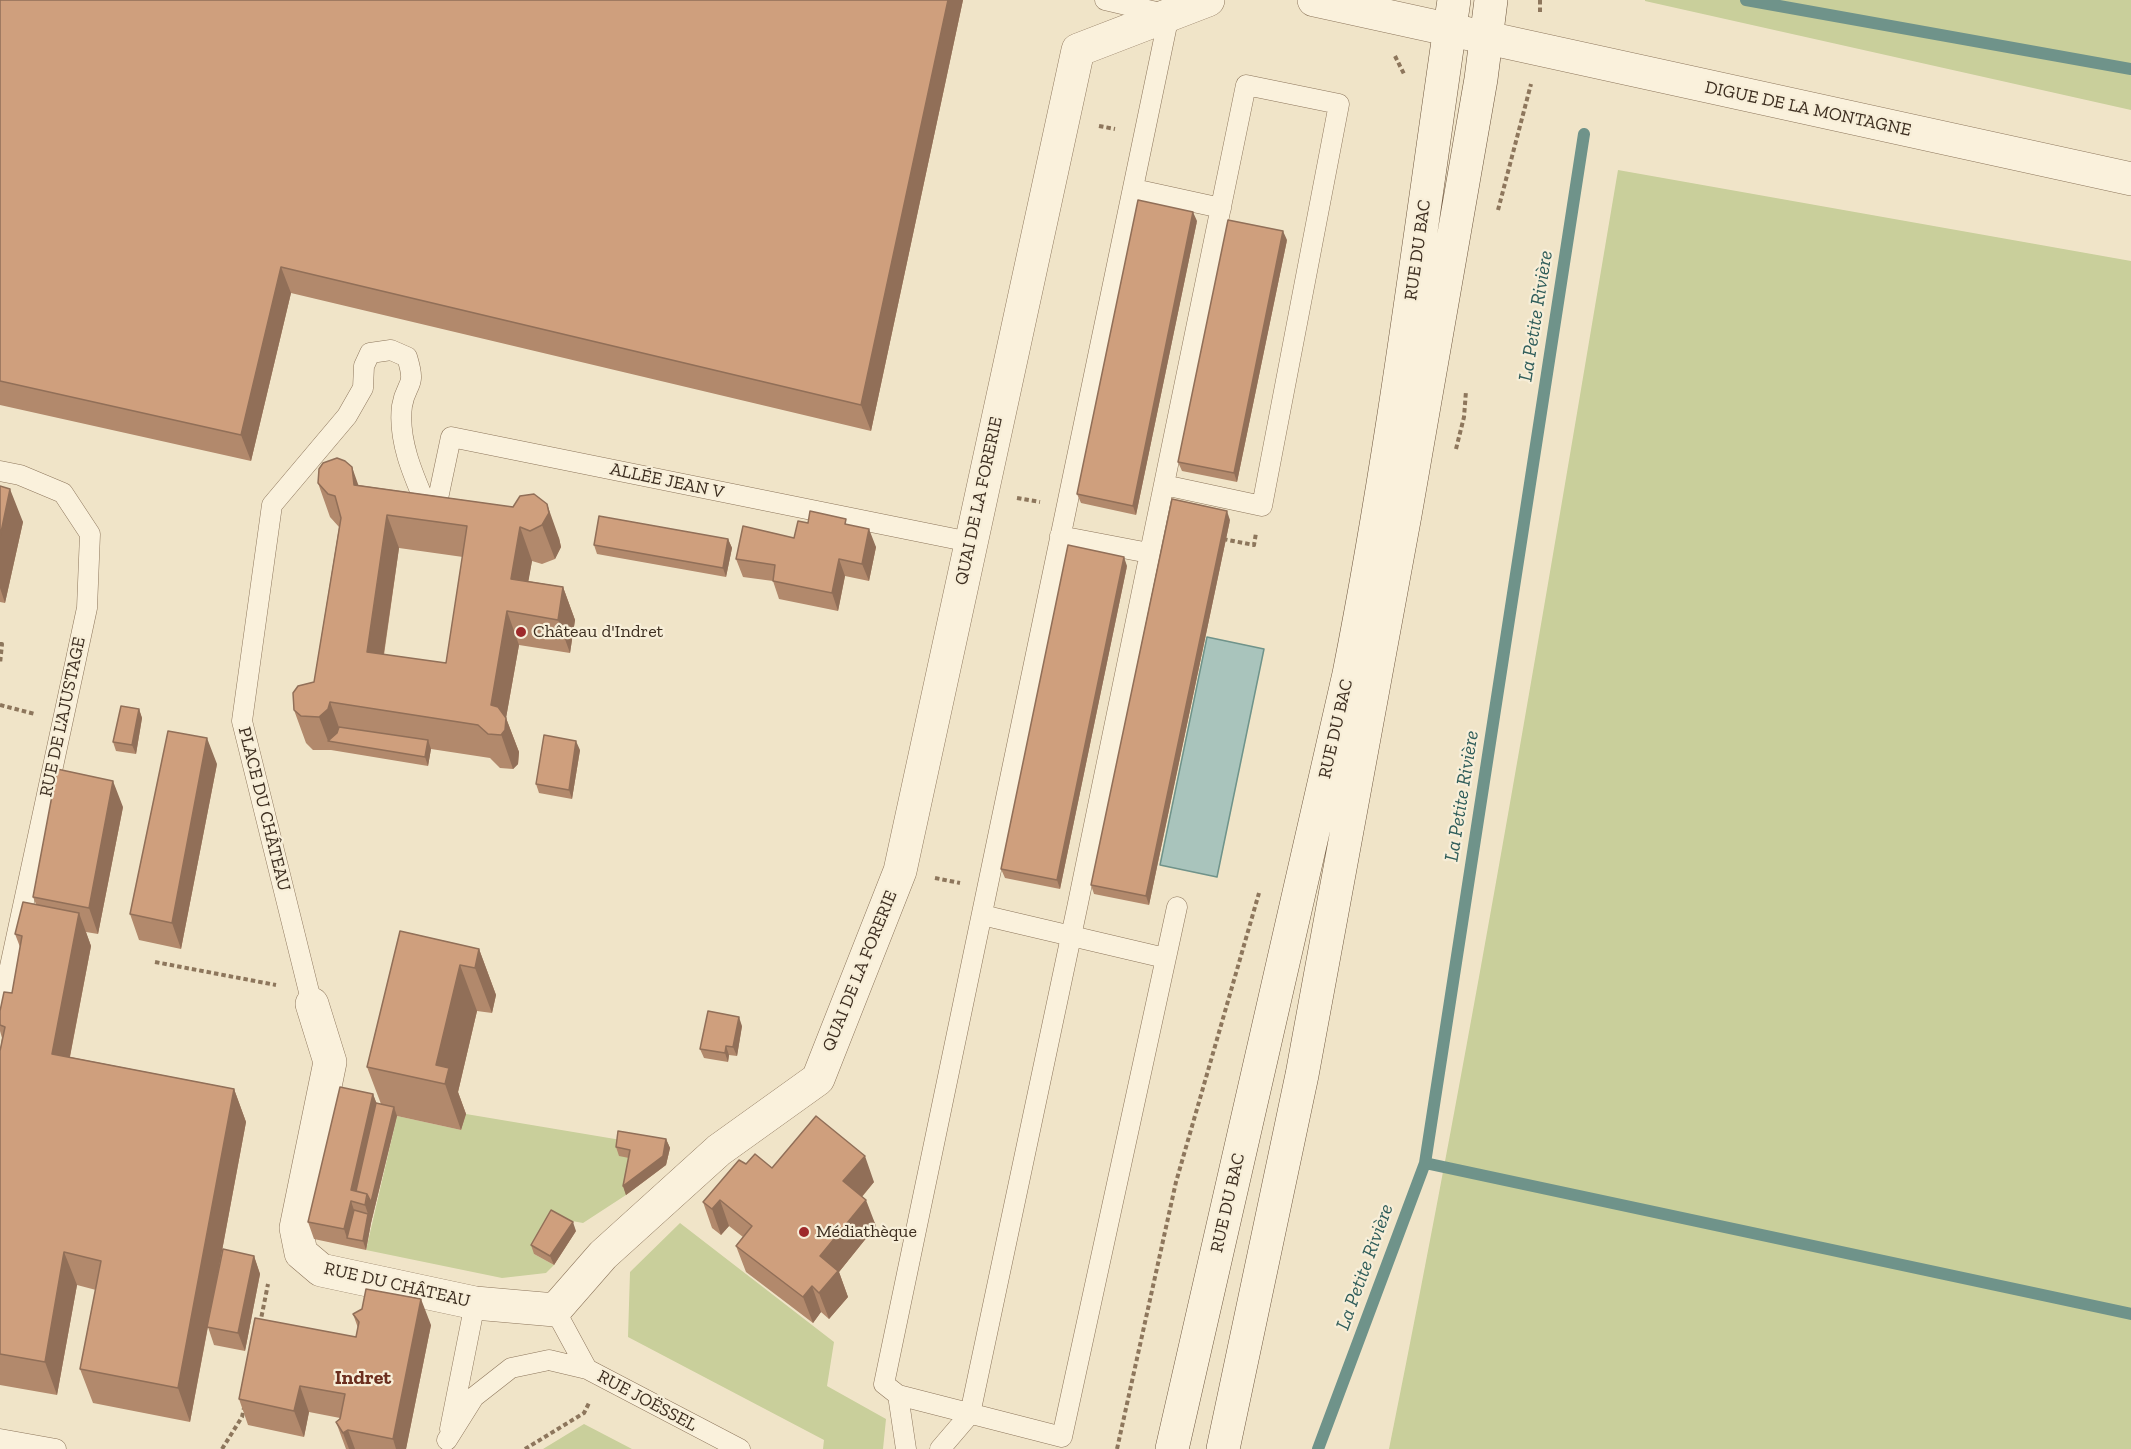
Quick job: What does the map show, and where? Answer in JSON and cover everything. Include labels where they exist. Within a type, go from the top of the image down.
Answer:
[{"type":"street","name":"QUAI DE LA FORERIE","points":[[555,1310],[603,1255],[719,1150],[818,1079],[900,871],[1078,50],[1208,0]]},
{"type":"street","name":"DIGUE DE LA MONTAGNE","points":[[1314,0],[1452,15],[1486,37],[1539,50],[2131,179]]},
{"type":"street","name":"RUE DU BAC","points":[[1223,1449],[1302,1075],[1364,741],[1430,374],[1491,0]]},
{"type":"street","name":"RUE DU BAC","points":[[1172,1449],[1349,674],[1368,578],[1394,420],[1452,15]]},
{"type":"street","name":"RUE DU CHÂTEAU","points":[[309,991],[330,1062],[296,1228],[301,1253],[321,1270],[475,1303],[555,1310]]},
{"type":"lane","points":[[1105,0],[1169,15],[884,1384],[898,1395],[1062,1437],[1177,907]]},
{"type":"lane","points":[[940,1449],[970,1414],[1072,936],[1149,553],[1246,85],[1339,104],[1262,506],[1164,485]]},
{"type":"lane","points":[[1134,189],[1221,208]]},
{"type":"lane","name":"PLACE DU CHÂTEAU","points":[[309,991],[242,721],[272,505],[347,416],[363,388],[364,366],[370,353],[391,350],[407,357],[413,377],[402,406],[404,444],[433,522]]},
{"type":"lane","name":"ALLÉE JEAN V","points":[[433,522],[451,437],[970,542]]},
{"type":"lane","name":"RUE DE L'AJUSTAGE","points":[[0,471],[20,475],[63,493],[90,534],[87,608],[0,1013]]},
{"type":"lane","points":[[1060,536],[1149,553]]},
{"type":"lane","points":[[982,915],[1166,958]]},
{"type":"lane","points":[[447,1444],[475,1303]]},
{"type":"lane","points":[[555,1310],[595,1374]]},
{"type":"lane","name":"RUE JOËSSEL","points":[[447,1444],[474,1397],[511,1368],[549,1360],[595,1374],[740,1449]]},
{"type":"lane","points":[[898,1395],[906,1449]]},
{"type":"lane","points":[[0,1439],[56,1449]]},
{"type":"path","points":[[1497,212],[1523,123],[1539,50]]},
{"type":"path","points":[[1062,118],[1145,136]]},
{"type":"path","points":[[981,491],[1067,508]]},
{"type":"path","points":[[0,644],[2,644],[0,664]]},
{"type":"path","points":[[1117,1449],[1176,1182],[1260,890]]},
{"type":"path","points":[[155,962],[309,991]]},
{"type":"path","points":[[260,1328],[268,1284]]},
{"type":"path","points":[[525,1449],[584,1413],[595,1374]]},
{"type":"path","points":[[222,1449],[242,1417],[244,1406]]},
{"type":"green space","points":[[2131,0],[2131,110],[1645,1]]},
{"type":"green space","points":[[1618,170],[2131,261],[2131,1449],[1389,1449],[1480,970]]},
{"type":"green space","points":[[466,1114],[621,1140],[634,1159],[626,1195],[583,1223],[556,1218],[534,1254],[554,1265],[546,1273],[502,1278],[366,1250],[397,1116],[461,1130]]},
{"type":"green space","points":[[680,1223],[834,1342],[827,1386],[886,1419],[883,1449],[823,1449],[824,1440],[628,1337],[630,1272]]},
{"type":"green space","points":[[584,1424],[632,1449],[543,1449]]},
{"type":"water","points":[[1207,637],[1264,649],[1217,877],[1160,865]]},
{"type":"building","points":[[0,0],[948,0],[861,405],[281,267],[241,435],[0,381]]},
{"type":"building","points":[[1138,200],[1193,212],[1133,506],[1077,494]]},
{"type":"building","points":[[1228,220],[1283,231],[1234,473],[1178,462]]},
{"type":"building","points":[[337,458],[345,461],[352,467],[354,485],[513,507],[520,496],[534,494],[547,504],[549,513],[542,525],[530,531],[520,527],[511,579],[563,587],[558,620],[507,611],[491,705],[498,707],[506,718],[505,730],[501,735],[488,734],[478,725],[330,702],[328,709],[319,717],[301,716],[294,710],[293,693],[298,686],[314,682],[341,518],[335,496],[328,494],[318,483],[319,469],[323,463]],"holes":[[[387,515],[467,526],[446,663],[367,652]]]},
{"type":"building","points":[[0,486],[10,489],[0,537]]},
{"type":"building","points":[[1172,499],[1227,511],[1146,896],[1091,885]]},
{"type":"building","points":[[810,511],[846,519],[845,524],[869,529],[862,564],[839,559],[832,593],[773,581],[775,565],[736,559],[743,526],[794,538],[798,521],[808,523]]},
{"type":"building","points":[[599,516],[728,539],[723,568],[594,545]]},
{"type":"building","points":[[1068,545],[1124,557],[1057,880],[1001,869]]},
{"type":"building","points":[[121,706],[139,709],[132,745],[113,742]]},
{"type":"building","points":[[339,727],[428,740],[425,757],[328,741],[337,733]]},
{"type":"building","points":[[168,731],[207,738],[172,923],[130,914]]},
{"type":"building","points":[[544,735],[576,741],[569,790],[536,784]]},
{"type":"building","points":[[57,769],[113,781],[89,908],[33,897]]},
{"type":"building","points":[[23,902],[79,913],[52,1054],[234,1089],[178,1388],[80,1369],[101,1261],[64,1252],[45,1362],[0,1354],[0,1051],[5,1027],[0,1025],[0,1011],[4,992],[12,993],[22,936],[15,934]]},
{"type":"building","points":[[400,931],[479,949],[475,968],[460,965],[436,1065],[449,1068],[445,1084],[367,1067]]},
{"type":"building","points":[[708,1011],[739,1017],[733,1047],[726,1046],[725,1053],[700,1049]]},
{"type":"building","points":[[340,1087],[373,1094],[351,1190],[367,1194],[365,1205],[351,1201],[344,1229],[308,1222]]},
{"type":"building","points":[[376,1103],[394,1107],[371,1202],[367,1194],[356,1191]]},
{"type":"building","name":"Médiathèque","points":[[816,1116],[865,1156],[843,1181],[866,1200],[820,1256],[838,1271],[819,1293],[812,1286],[803,1297],[736,1246],[752,1226],[720,1200],[712,1209],[703,1202],[739,1160],[746,1164],[755,1154],[772,1168]]},
{"type":"building","points":[[618,1131],[666,1139],[663,1156],[623,1186],[630,1150],[616,1147]]},
{"type":"building","points":[[354,1210],[368,1214],[363,1241],[347,1238]]},
{"type":"building","points":[[551,1210],[573,1222],[550,1256],[531,1245]]},
{"type":"building","points":[[223,1249],[254,1256],[238,1333],[207,1327]]},
{"type":"building","points":[[366,1289],[421,1299],[393,1439],[348,1430],[343,1433],[336,1422],[340,1419],[345,1394],[300,1386],[294,1411],[239,1399],[255,1318],[356,1337],[359,1322],[353,1314],[362,1309]]},
{"type":"waterway","points":[[1746,0],[2131,69]]},
{"type":"waterway","name":"La Petite Rivière","points":[[1318,1449],[1425,1163],[1584,134]]},
{"type":"waterway","points":[[1425,1163],[2131,1314]]},
{"type":"place","name":"Château d'Indret","points":[[521,632]]},
{"type":"place","name":"Médiathèque","points":[[804,1232]]},
{"type":"district","name":"Indret","points":[[363,1378]]}]
